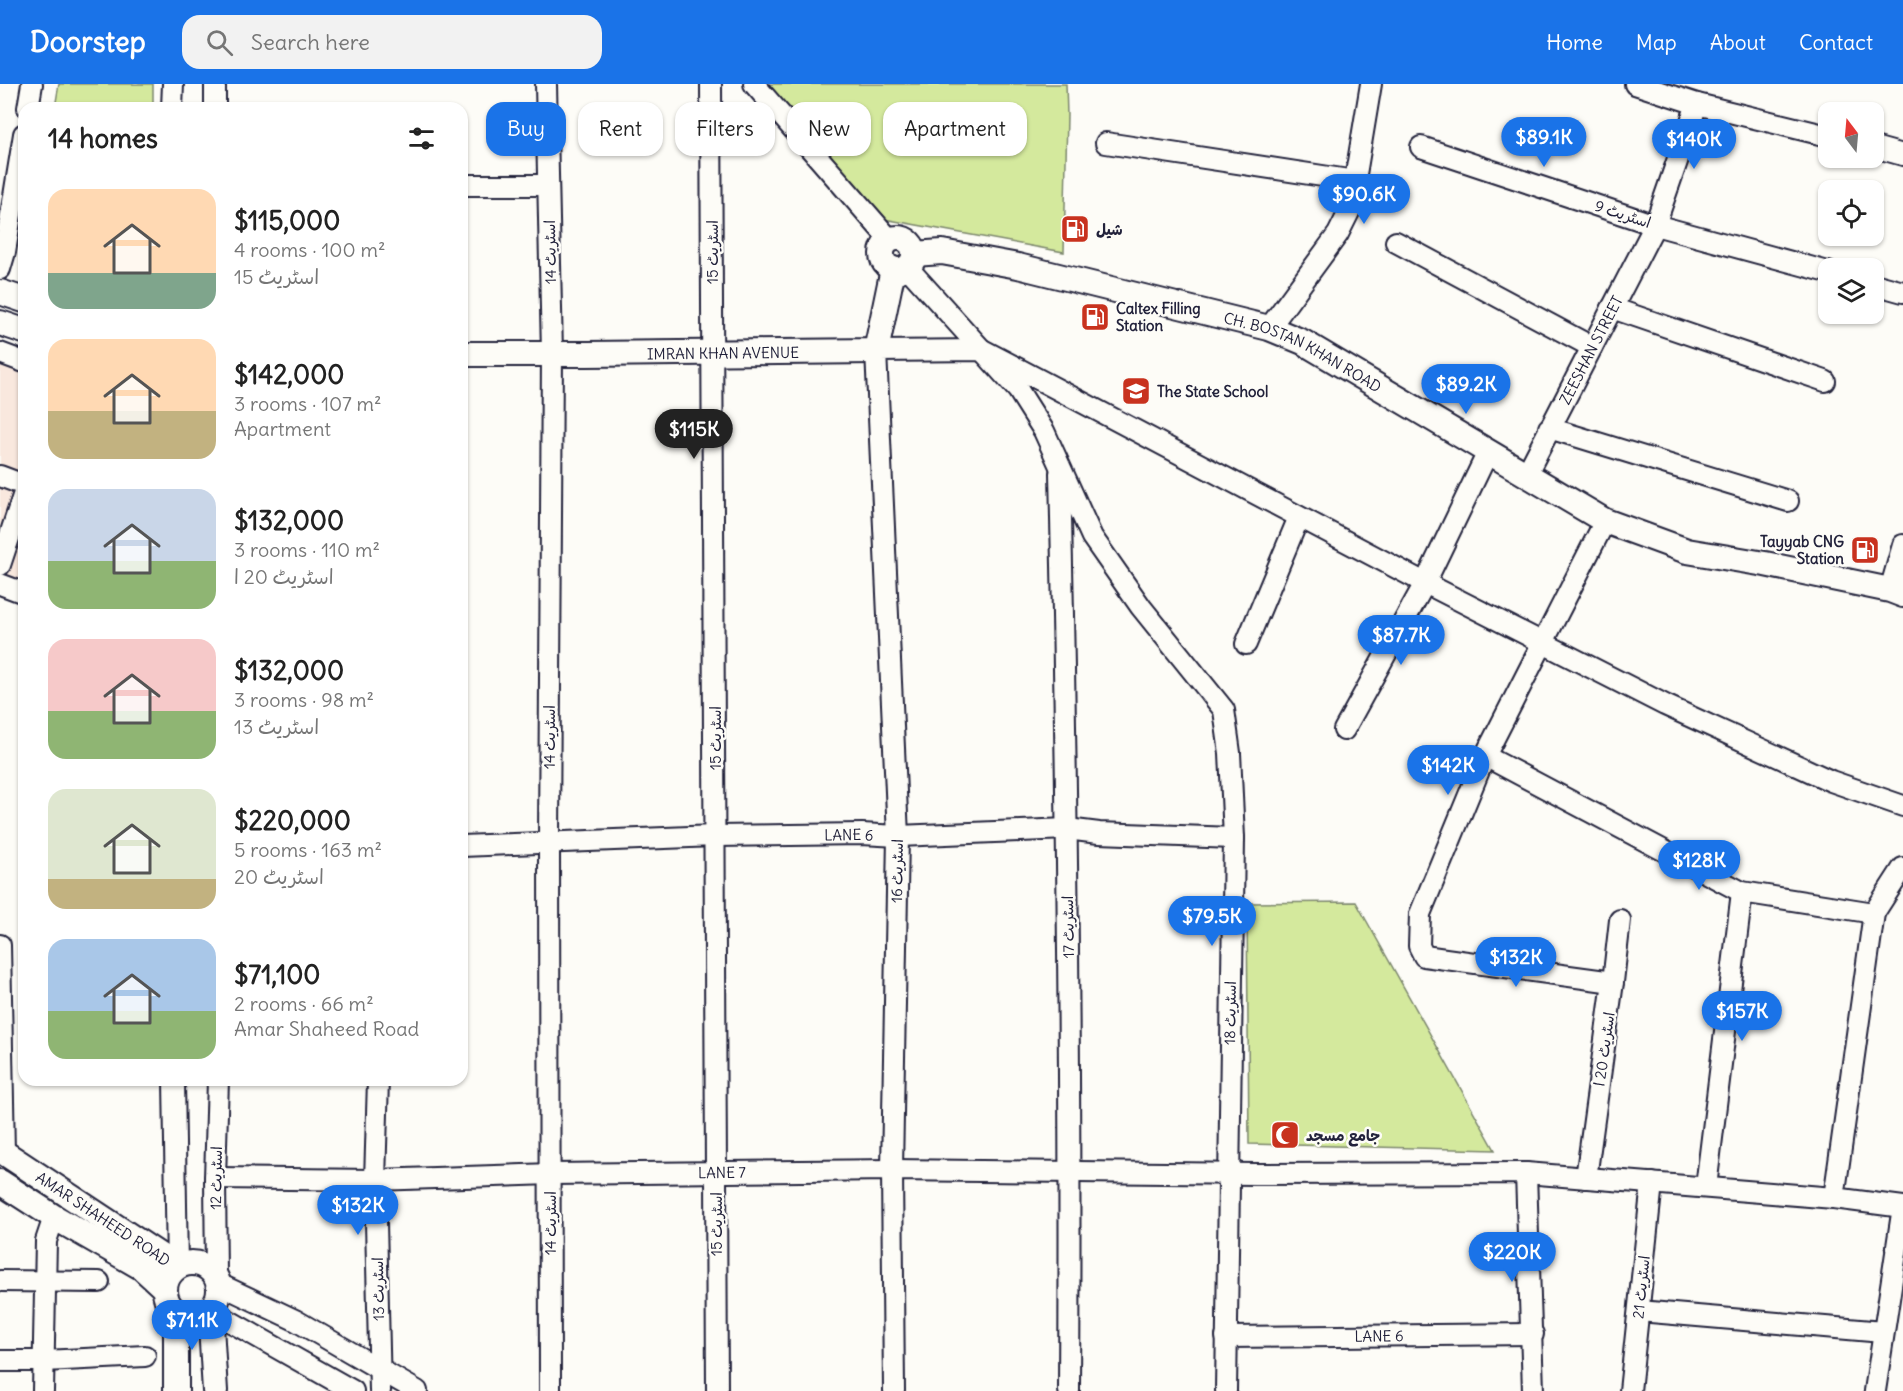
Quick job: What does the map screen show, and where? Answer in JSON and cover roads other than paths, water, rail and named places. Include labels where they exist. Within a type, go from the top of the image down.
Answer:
[{"type":"main road","points":[[876,351],[905,263],[885,263],[884,248],[891,241]]},
{"type":"main road","name":"CH. BOSTAN KHAN ROAD","points":[[905,263],[942,252],[1018,266],[1269,328],[1303,342],[1605,521],[1687,551],[1765,564],[1897,592]]},
{"type":"main road","points":[[0,292],[18,298]]},
{"type":"main road","points":[[0,323],[18,329]]},
{"type":"main road","name":"IMRAN KHAN AVENUE","points":[[468,354],[876,351]]},
{"type":"main road","name":"AMAR SHAHEED ROAD","points":[[2,1151],[177,1267]]},
{"type":"main road","name":"AMAR SHAHEED ROAD","points":[[0,1182],[54,1217],[141,1267],[165,1289]]},
{"type":"main road","points":[[193,1262],[210,1269],[218,1280],[219,1294],[210,1310],[202,1315],[184,1316],[170,1305],[165,1289],[171,1273],[177,1267],[193,1262]]},
{"type":"main road","points":[[210,1310],[215,1391]]},
{"type":"main road","points":[[176,1311],[176,1391]]},
{"type":"street","points":[[29,102],[32,84]]},
{"type":"street","points":[[172,84],[172,102]]},
{"type":"street","points":[[214,102],[215,84]]},
{"type":"street","name":"اسٹریٹ 14","points":[[546,84],[552,353],[549,842],[550,1391]]},
{"type":"street","name":"اسٹریٹ 15","points":[[711,84],[717,1391]]},
{"type":"street","points":[[754,84],[891,241]]},
{"type":"street","points":[[1269,328],[1338,234],[1350,210],[1371,84]]},
{"type":"street","points":[[1635,84],[1697,104],[1818,134]]},
{"type":"street","name":"ZEESHAN STREET","points":[[1527,475],[1549,428],[1655,225],[1697,104]]},
{"type":"street","points":[[1106,143],[1355,181]]},
{"type":"street","name":"اسٹریٹ 9","points":[[1421,147],[1655,225],[1818,269]]},
{"type":"street","points":[[1884,150],[1903,155]]},
{"type":"street","points":[[0,269],[5,252],[18,171]]},
{"type":"street","points":[[468,185],[548,185]]},
{"type":"street","points":[[1396,242],[1592,347]]},
{"type":"street","name":"اسٹریٹ 18","points":[[905,263],[1018,390],[1044,431],[1092,537],[1142,607],[1224,710],[1230,753],[1234,838],[1226,1391]]},
{"type":"street","points":[[1884,287],[1903,292]]},
{"type":"street","points":[[1612,308],[1825,381]]},
{"type":"street","points":[[983,350],[1425,583],[1665,705],[1820,777],[1903,806]]},
{"type":"street","name":"IMRAN KHAN AVENUE","points":[[876,351],[983,350]]},
{"type":"street","name":"اسٹریٹ 16","points":[[876,351],[898,836],[892,1170],[894,1391]]},
{"type":"street","points":[[0,353],[18,360]]},
{"type":"street","points":[[1549,428],[1788,501]]},
{"type":"street","points":[[1344,730],[1425,583],[1488,452]]},
{"type":"street","name":"اسٹریٹ 17","points":[[1060,464],[1067,828],[1069,1391]]},
{"type":"street","points":[[0,476],[18,483]]},
{"type":"street","points":[[0,565],[18,512]]},
{"type":"street","points":[[1246,644],[1299,517]]},
{"type":"street","points":[[1605,521],[1485,756],[1420,914],[1419,946],[1424,956],[1613,982]]},
{"type":"street","points":[[1897,592],[1903,545]]},
{"type":"street","points":[[0,585],[18,591]]},
{"type":"street","points":[[1485,756],[1742,892],[1874,912]]},
{"type":"street","name":"LANE 6","points":[[468,846],[715,836],[862,834],[898,836],[1067,828],[1099,833],[1234,838]]},
{"type":"street","points":[[1834,1198],[1874,912],[1903,868]]},
{"type":"street","points":[[1706,1187],[1742,892]]},
{"type":"street","name":"اسٹریٹ 20 ا","points":[[1586,1178],[1620,920]]},
{"type":"street","points":[[0,945],[2,1151]]},
{"type":"street","points":[[174,1086],[177,1267]]},
{"type":"street","name":"اسٹریٹ 12","points":[[218,1086],[215,1178],[218,1280]]},
{"type":"street","name":"اسٹریٹ 13","points":[[378,1086],[375,1180],[380,1391]]},
{"type":"street","name":"LANE 7","points":[[215,1178],[375,1180],[551,1174],[892,1170],[1526,1173],[1834,1198],[1903,1207]]},
{"type":"street","points":[[1526,1173],[1533,1334],[1533,1391]]},
{"type":"street","name":"اسٹریٹ 21","points":[[1630,1391],[1652,1183]]},
{"type":"street","points":[[1875,1391],[1903,1207]]},
{"type":"street","points":[[43,1391],[46,1241],[54,1217]]},
{"type":"street","points":[[218,1280],[295,1320],[379,1371],[417,1391]]},
{"type":"street","points":[[0,1281],[99,1282]]},
{"type":"street","points":[[210,1310],[353,1391]]},
{"type":"street","points":[[1639,1311],[1883,1332]]},
{"type":"street","name":"LANE 6","points":[[1226,1337],[1533,1334]]},
{"type":"street","points":[[0,1360],[44,1361],[145,1356]]},
{"type":"place","name":"شیل","points":[[1075,229]]},
{"type":"place","name":"Caltex Filling Station","points":[[1095,317]]},
{"type":"place","name":"The State School","points":[[1136,391]]},
{"type":"place","name":"Tayyab CNG Station","points":[[1865,550]]},
{"type":"place","name":"جامع مسجد","points":[[1285,1135]]}]
